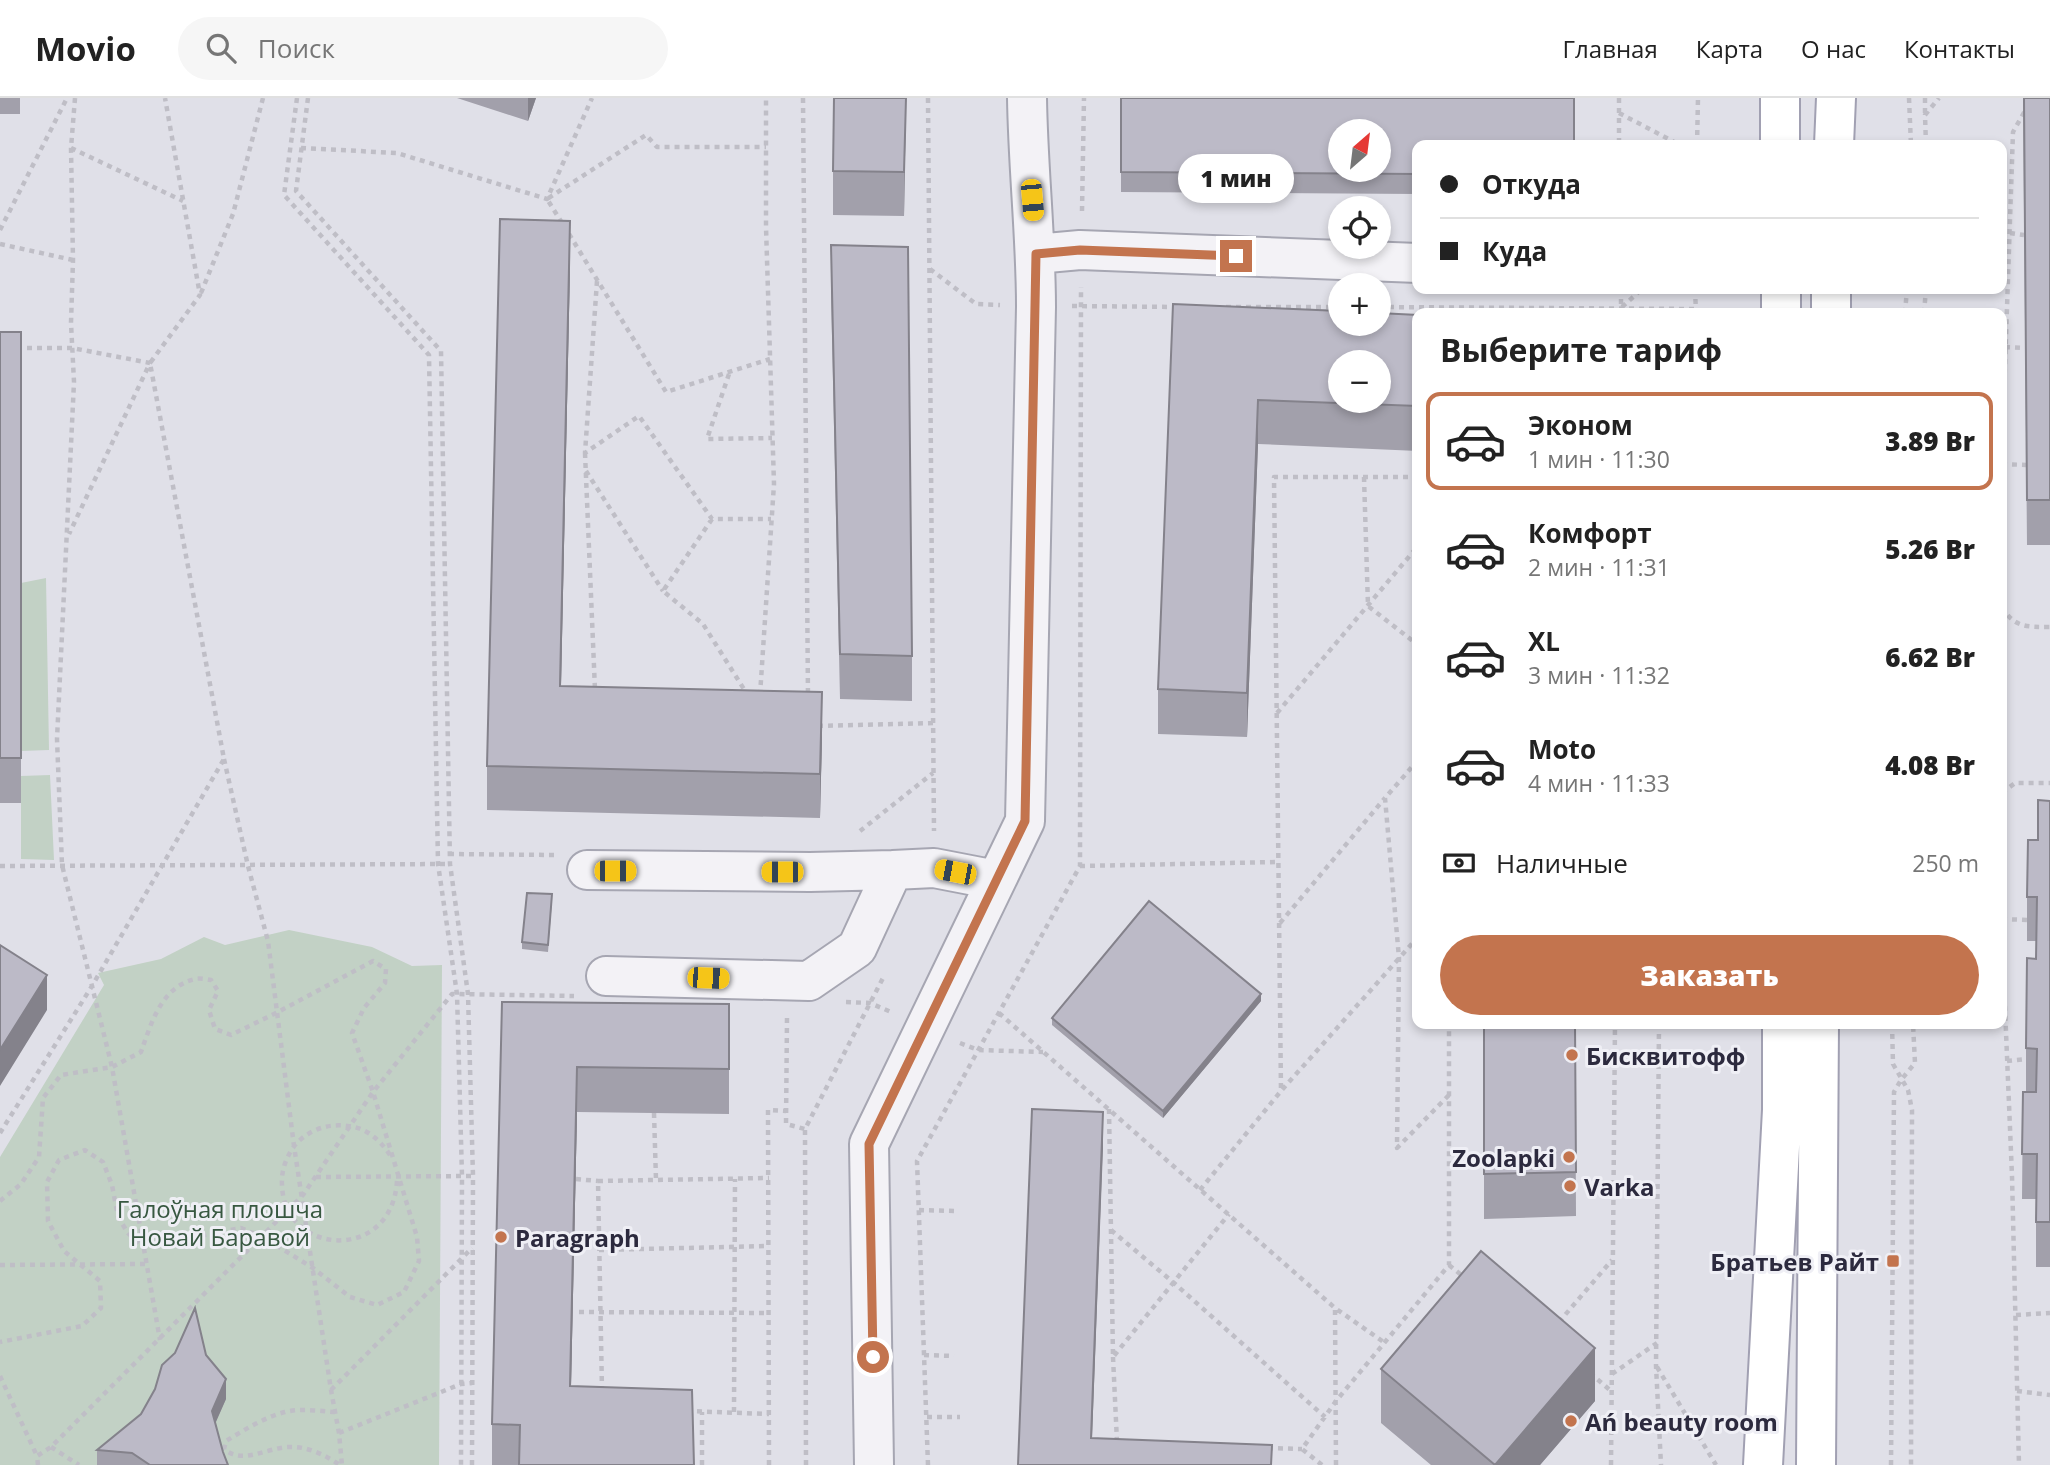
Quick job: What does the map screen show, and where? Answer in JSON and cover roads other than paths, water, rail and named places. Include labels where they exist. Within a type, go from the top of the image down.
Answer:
[{"type":"main road","points":[[1780,98],[1780,140]]},
{"type":"main road","points":[[1834,140],[1836,98]]},
{"type":"main road","points":[[1763,1465],[1782,1110],[1782,1029]]},
{"type":"main road","points":[[1816,1465],[1819,1029]]},
{"type":"lane","points":[[874,1465],[869,1144],[1025,821],[1036,307],[1036,254],[1027,145],[1027,98]]},
{"type":"lane","points":[[1036,254],[1080,250],[1412,263]]},
{"type":"lane","points":[[587,870],[810,872],[934,868],[996,880]]},
{"type":"lane","points":[[606,976],[809,981],[857,947],[893,870]]},
{"type":"place","name":"Бисквитофф","points":[[1572,1055]]},
{"type":"place","name":"Zoolapki","points":[[1569,1157]]},
{"type":"place","name":"Varka","points":[[1570,1186]]},
{"type":"place","name":"Paragraph","points":[[501,1237]]},
{"type":"place","name":"Братьев Райт","points":[[1893,1261]]},
{"type":"place","name":"Ań beauty room","points":[[1571,1421]]},
{"type":"park label","name":"Галоўная плошча Новай Баравой","points":[[220,1222]]}]
